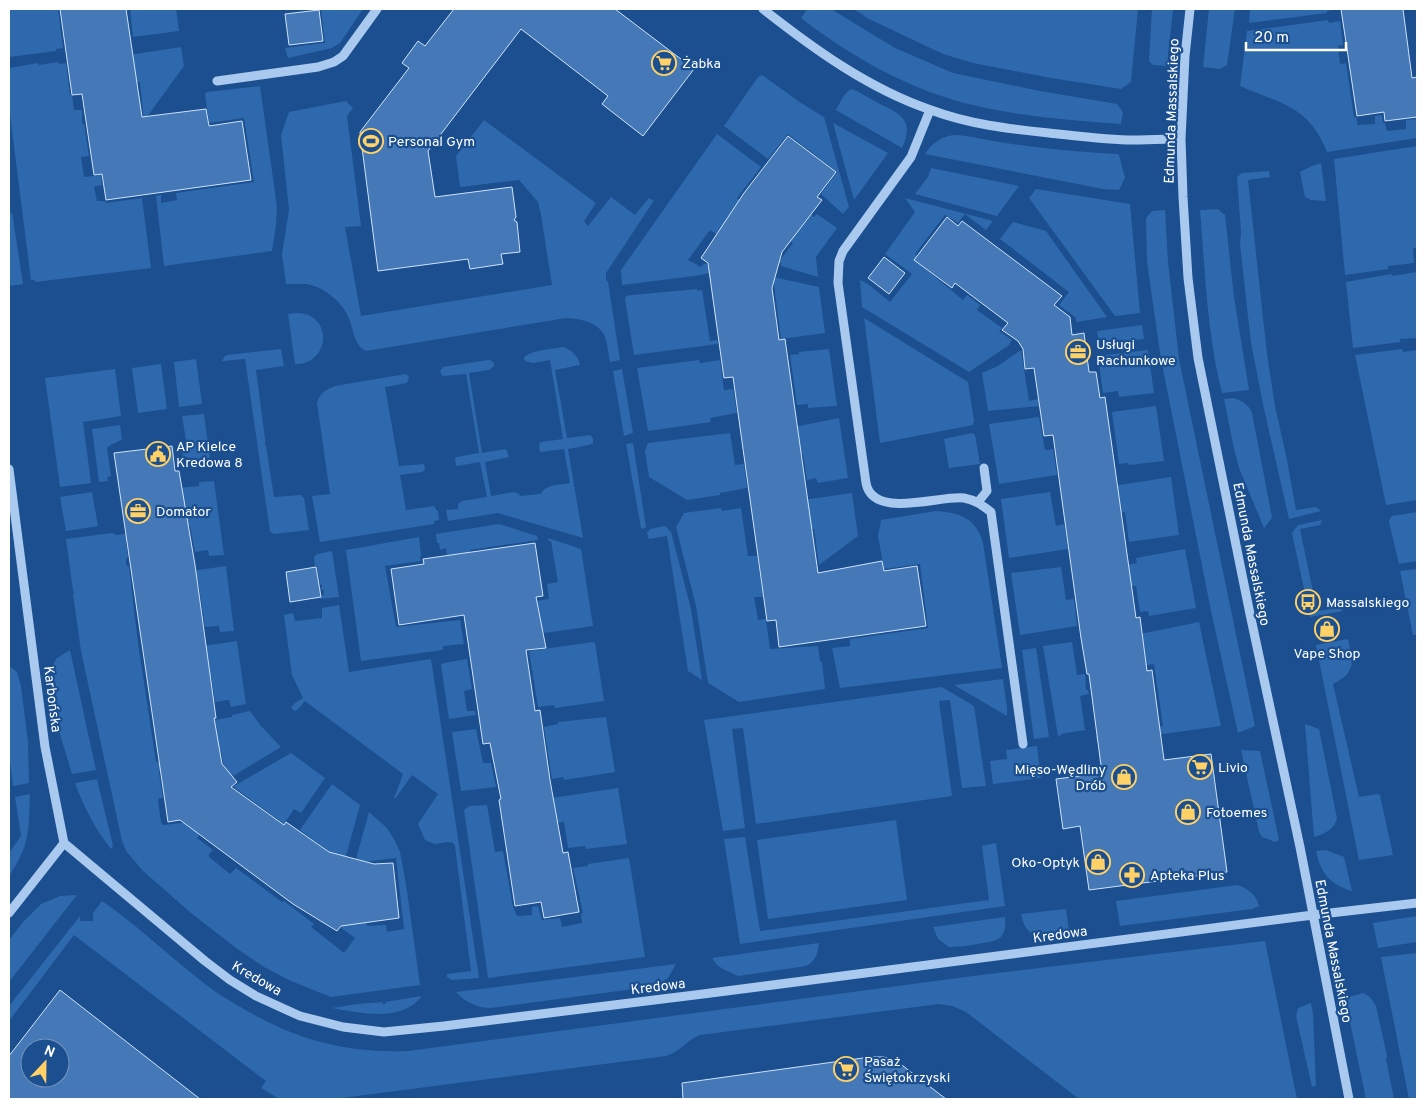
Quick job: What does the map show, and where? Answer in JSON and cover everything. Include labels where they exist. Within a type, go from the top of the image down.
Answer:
[{"type":"street","points":[[217,81],[318,67],[334,62],[343,56],[377,9]]},
{"type":"street","points":[[763,9],[819,51],[851,72],[930,110],[984,124],[1020,130],[1103,138],[1182,139]]},
{"type":"street","name":"Edmunda Massalskiego","points":[[1190,9],[1185,56],[1182,139],[1183,197],[1188,278],[1198,358],[1251,623],[1300,847],[1349,1099]]},
{"type":"street","points":[[930,110],[911,157],[843,252],[839,261],[838,283],[867,488],[877,499],[884,503],[963,498],[978,502],[991,512],[1023,744]]},
{"type":"street","points":[[978,502],[987,491],[984,468]]},
{"type":"street","name":"Karbońska","points":[[9,469],[45,747],[64,843]]},
{"type":"street","points":[[9,914],[64,843]]},
{"type":"street","name":"Kredowa","points":[[64,843],[230,980],[256,996],[300,1016],[343,1027],[384,1032],[703,994],[1417,902]]},
{"type":"shaded area","points":[[9,9],[58,9],[63,48],[56,49],[56,51],[9,57]]},
{"type":"shaded area","points":[[130,9],[176,9],[179,31],[133,37]]},
{"type":"shaded area","points":[[321,9],[363,9],[340,43],[332,48],[288,58],[285,48],[325,43]]},
{"type":"shaded area","points":[[807,9],[831,9],[895,48],[953,73],[1040,91],[1117,104],[1123,112],[1121,124],[1012,113],[953,100],[930,92],[884,72],[841,47],[801,18]]},
{"type":"shaded area","points":[[854,9],[1138,9],[1131,82],[1121,89],[973,63],[943,54],[867,18]]},
{"type":"shaded area","points":[[1152,9],[1173,9],[1167,66],[1153,65],[1149,61]]},
{"type":"shaded area","points":[[1209,9],[1235,9],[1227,65],[1220,69],[1203,67]]},
{"type":"shaded area","points":[[1250,9],[1338,9],[1327,11],[1327,13],[1249,23]]},
{"type":"shaded area","points":[[1328,20],[1329,23],[1340,21],[1343,45],[1338,46],[1340,64],[1346,63],[1354,117],[1356,117],[1358,125],[1375,124],[1375,116],[1382,115],[1387,131],[1406,129],[1406,120],[1417,119],[1417,138],[1327,152],[1312,125],[1292,108],[1240,86],[1247,31]]},
{"type":"shaded area","points":[[181,47],[184,66],[144,121],[140,82],[133,83],[129,55]]},
{"type":"shaded area","points":[[59,62],[59,64],[66,63],[74,110],[82,110],[82,124],[84,124],[89,156],[81,157],[84,177],[101,175],[102,185],[94,187],[97,201],[105,201],[106,203],[142,198],[151,268],[35,282],[35,280],[31,280],[9,107],[9,68],[38,63],[39,65]]},
{"type":"shaded area","points":[[762,75],[824,117],[849,207],[843,214],[821,194],[837,172],[788,134],[768,159],[724,126],[758,77]]},
{"type":"shaded area","points":[[260,86],[277,207],[272,251],[164,266],[156,196],[161,195],[161,203],[177,200],[176,193],[254,182],[244,118],[209,123],[205,94],[207,92]]},
{"type":"shaded area","points":[[852,89],[895,112],[904,120],[907,131],[902,148],[836,110],[844,95]]},
{"type":"shaded area","points":[[346,101],[353,108],[347,116],[361,226],[345,227],[361,316],[552,285],[538,202],[519,180],[460,187],[456,156],[484,120],[596,203],[584,221],[588,226],[611,197],[635,215],[649,198],[654,201],[606,273],[620,360],[610,362],[605,337],[598,328],[583,320],[566,318],[366,351],[357,342],[347,314],[333,297],[327,292],[306,284],[286,284],[282,254],[289,210],[281,135],[289,112]]},
{"type":"shaded area","points":[[833,123],[888,153],[854,200]]},
{"type":"shaded area","points":[[717,134],[761,167],[737,198],[744,205],[729,226],[724,223],[716,234],[710,230],[688,260],[701,267],[705,263],[710,267],[710,273],[622,285],[621,270]]},
{"type":"shaded area","points":[[956,135],[1034,147],[1118,154],[1125,178],[1119,190],[1103,189],[925,154],[938,140]]},
{"type":"shaded area","points":[[1417,146],[1417,247],[1413,249],[1414,263],[1345,275],[1334,159]]},
{"type":"shaded area","points":[[1321,163],[1326,201],[1311,200],[1305,197],[1300,172]]},
{"type":"shaded area","points":[[931,168],[1019,186],[997,216],[915,194],[928,177]]},
{"type":"shaded area","points":[[1269,171],[1270,177],[1248,180],[1267,354],[1275,406],[1296,510],[1316,507],[1321,511],[1289,519],[1251,343],[1240,245],[1241,232],[1237,177],[1242,173]]},
{"type":"shaded area","points":[[1036,189],[1130,204],[1140,313],[1115,316],[1029,198]]},
{"type":"shaded area","points":[[905,198],[993,221],[986,230],[965,214],[958,223],[945,215],[915,254],[926,262],[923,267],[963,300],[967,295],[980,305],[977,310],[1002,328],[999,331],[1012,340],[1009,345],[969,372],[862,307],[860,280],[868,284],[890,302],[912,274],[885,254],[915,212]]},
{"type":"shaded area","points":[[1218,209],[1225,215],[1234,297],[1249,390],[1222,393],[1210,325],[1200,210]]},
{"type":"shaded area","points":[[1165,210],[1168,262],[1179,359],[1255,726],[1238,733],[1211,611],[1161,359],[1147,262],[1146,218],[1152,211]]},
{"type":"shaded area","points":[[12,212],[23,284],[9,286],[9,214]]},
{"type":"shaded area","points":[[808,212],[814,217],[817,214],[837,228],[816,257],[818,277],[781,266],[781,263],[778,263],[793,243],[788,239]]},
{"type":"shaded area","points":[[1013,222],[1046,231],[1107,317],[1077,322],[1075,317],[1059,305],[1069,292],[1000,239]]},
{"type":"shaded area","points":[[1417,272],[1417,338],[1400,339],[1400,342],[1353,348],[1346,282],[1391,274],[1392,276]]},
{"type":"shaded area","points":[[773,277],[819,287],[825,333],[781,339]]},
{"type":"shaded area","points":[[697,289],[698,291],[702,290],[710,341],[717,340],[718,344],[634,355],[626,296]]},
{"type":"shaded area","points":[[288,314],[309,315],[317,322],[323,334],[323,341],[318,353],[313,358],[304,363],[295,364]]},
{"type":"shaded area","points":[[864,318],[968,382],[973,425],[880,443]]},
{"type":"shaded area","points":[[1142,325],[1144,339],[1099,344],[1097,331]]},
{"type":"shaded area","points":[[563,347],[574,354],[580,365],[555,370],[567,438],[591,435],[593,439],[593,443],[589,445],[568,449],[583,538],[498,513],[448,521],[446,510],[458,509],[458,504],[462,501],[487,497],[480,462],[456,465],[455,458],[479,453],[466,374],[443,376],[440,371],[443,367],[488,360],[494,363],[494,366],[489,370],[469,373],[482,453],[506,449],[509,457],[485,462],[491,496],[514,492],[520,496],[541,494],[546,488],[570,483],[564,449],[540,452],[539,444],[541,442],[563,439],[550,360],[533,363],[525,361],[524,358],[531,353]]},
{"type":"shaded area","points":[[281,349],[284,366],[256,370],[265,445],[274,497],[301,495],[304,498],[309,530],[274,534],[270,532],[245,359],[222,361],[227,355]]},
{"type":"shaded area","points":[[829,349],[837,406],[808,408],[808,404],[797,405],[790,355],[799,354],[799,352]]},
{"type":"shaded area","points":[[1402,349],[1403,352],[1417,350],[1417,500],[1386,505],[1355,355]]},
{"type":"shaded area","points":[[1021,350],[1029,401],[1038,399],[1039,406],[988,411],[982,373],[998,366]]},
{"type":"shaded area","points":[[1148,350],[1154,393],[1119,397],[1118,391],[1103,393],[1098,356]]},
{"type":"shaded area","points":[[196,359],[202,404],[179,407],[174,362]]},
{"type":"shaded area","points":[[699,360],[700,363],[720,360],[724,390],[733,389],[737,413],[710,418],[711,422],[648,431],[637,368]]},
{"type":"shaded area","points":[[161,364],[167,409],[138,413],[132,368]]},
{"type":"shaded area","points":[[115,369],[121,416],[83,422],[91,483],[60,487],[45,378]]},
{"type":"shaded area","points":[[622,369],[633,433],[624,436],[613,371]]},
{"type":"shaded area","points":[[406,374],[409,377],[407,383],[385,387],[399,466],[424,464],[425,470],[422,472],[400,475],[406,510],[434,506],[438,511],[439,520],[434,521],[434,524],[320,542],[312,496],[330,494],[317,403],[321,394],[335,386]]},
{"type":"shaded area","points":[[1233,398],[1245,403],[1252,413],[1272,518],[1264,528],[1239,468],[1234,449],[1224,399]]},
{"type":"shaded area","points":[[1156,406],[1164,461],[1129,465],[1128,463],[1119,464],[1112,412]]},
{"type":"shaded area","points":[[204,414],[210,458],[189,461],[188,457],[183,458],[181,447],[187,446],[182,416]]},
{"type":"shaded area","points":[[1039,417],[1045,450],[1053,449],[1057,475],[999,484],[989,424]]},
{"type":"shaded area","points":[[839,418],[848,478],[818,483],[816,478],[807,480],[803,454],[798,455],[794,427]]},
{"type":"shaded area","points":[[120,425],[122,439],[107,448],[111,476],[107,477],[108,481],[99,482],[92,429]]},
{"type":"shaded area","points":[[730,433],[735,465],[744,464],[747,488],[720,493],[720,495],[687,500],[649,477],[645,451],[648,443]]},
{"type":"shaded area","points":[[972,433],[975,435],[980,464],[949,468],[944,439]]},
{"type":"shaded area","points":[[633,443],[646,527],[643,529],[641,528],[626,444]]},
{"type":"shaded area","points":[[1171,477],[1179,535],[1129,542],[1125,512],[1118,513],[1113,486]]},
{"type":"shaded area","points":[[214,481],[224,555],[209,556],[208,550],[195,552],[190,526],[185,526],[179,488],[199,486],[199,482]]},
{"type":"shaded area","points":[[92,492],[98,526],[66,531],[60,497]]},
{"type":"shaded area","points":[[1050,492],[1056,526],[1064,524],[1068,549],[1009,558],[1001,499]]},
{"type":"shaded area","points":[[852,493],[858,536],[819,565],[814,529],[806,529],[803,500]]},
{"type":"shaded area","points":[[721,508],[722,511],[741,508],[748,556],[757,556],[763,597],[754,597],[758,620],[766,619],[770,649],[818,646],[825,689],[739,702],[708,683],[696,606],[676,527],[684,513]]},
{"type":"shaded area","points":[[936,511],[953,513],[966,518],[972,522],[980,535],[983,543],[1002,668],[840,688],[832,648],[850,646],[850,639],[928,628],[920,564],[884,569],[878,536],[881,520]]},
{"type":"shaded area","points":[[1417,512],[1417,561],[1399,564],[1389,522],[1390,518],[1392,516]]},
{"type":"shaded area","points":[[1322,520],[1320,525],[1300,529],[1317,611],[1339,608],[1343,611],[1310,617],[1292,533],[1298,525]]},
{"type":"shaded area","points":[[499,524],[537,536],[538,540],[470,550],[470,553],[447,557],[446,548],[440,550],[439,543],[437,543],[436,534]]},
{"type":"shaded area","points":[[665,526],[671,532],[691,609],[702,680],[688,671],[667,536],[649,539],[647,533],[650,529]]},
{"type":"shaded area","points":[[112,533],[117,535],[125,534],[126,538],[134,537],[135,541],[126,543],[128,557],[126,565],[129,567],[138,643],[156,762],[163,761],[165,770],[159,771],[163,798],[159,798],[158,801],[163,825],[191,822],[202,831],[197,838],[213,850],[209,857],[230,874],[236,868],[282,902],[284,901],[314,924],[311,927],[344,953],[355,938],[341,928],[350,917],[365,915],[367,926],[386,925],[387,932],[404,929],[396,858],[356,863],[369,812],[387,828],[400,852],[420,985],[331,997],[291,981],[264,967],[236,948],[191,913],[143,871],[126,851],[122,841],[81,651],[73,594],[75,592],[73,591],[66,539]]},
{"type":"shaded area","points":[[419,537],[421,561],[385,566],[396,627],[460,620],[464,644],[443,646],[443,650],[361,661],[346,550]]},
{"type":"shaded area","points":[[548,538],[581,549],[593,626],[545,633],[544,631],[528,633],[487,608],[549,599],[547,584],[558,582],[551,541]]},
{"type":"shaded area","points":[[1185,549],[1196,608],[1149,616],[1148,611],[1140,612],[1136,586],[1130,586],[1127,565],[1137,563],[1136,558]]},
{"type":"shaded area","points":[[332,551],[339,597],[320,599],[324,595],[324,590],[320,589],[322,585],[320,584],[314,557],[317,554]]},
{"type":"shaded area","points":[[226,566],[234,631],[220,632],[219,626],[205,627],[198,580],[193,580],[191,571]]},
{"type":"shaded area","points":[[1061,567],[1066,600],[1074,599],[1077,626],[1020,635],[1011,573]]},
{"type":"shaded area","points":[[1417,569],[1417,635],[1413,635],[1400,571]]},
{"type":"shaded area","points":[[339,605],[349,672],[431,659],[479,978],[452,980],[447,977],[447,974],[471,971],[455,846],[453,843],[448,842],[435,844],[425,840],[418,824],[438,794],[412,775],[395,799],[403,774],[305,701],[295,711],[291,708],[303,698],[292,675],[284,615],[293,613],[295,621],[322,618],[322,608]]},
{"type":"shaded area","points":[[1199,622],[1221,726],[1097,743],[1096,736],[1163,726],[1154,664],[1140,666],[1135,635]]},
{"type":"shaded area","points":[[1348,639],[1352,660],[1350,671],[1341,680],[1333,684],[1359,797],[1380,795],[1393,855],[1359,860],[1316,645]]},
{"type":"shaded area","points":[[237,641],[246,704],[231,707],[229,700],[215,702],[211,675],[207,675],[203,646]]},
{"type":"shaded area","points":[[1072,642],[1077,675],[1085,674],[1086,690],[1088,690],[1089,694],[1080,696],[1085,730],[1058,736],[1043,646]]},
{"type":"shaded area","points":[[595,643],[604,701],[555,708],[554,705],[538,707],[529,651]]},
{"type":"shaded area","points":[[1036,648],[1049,737],[1034,739],[1022,650]]},
{"type":"shaded area","points":[[70,650],[96,770],[72,774],[58,728],[49,671],[57,658]]},
{"type":"shaded area","points":[[467,659],[472,689],[464,691],[467,711],[475,711],[476,715],[449,719],[441,665]]},
{"type":"shaded area","points":[[9,666],[17,672],[21,686],[28,742],[29,783],[13,786],[9,754]]},
{"type":"shaded area","points":[[1003,679],[1007,716],[954,685]]},
{"type":"shaded area","points":[[942,687],[974,706],[986,786],[962,788],[950,700],[939,701],[952,796],[756,824],[743,728],[732,729],[745,828],[723,831],[704,720]]},
{"type":"shaded area","points":[[250,711],[260,725],[281,747],[233,776],[232,774],[226,778],[221,751],[217,752],[213,720],[232,717],[232,715]]},
{"type":"shaded area","points":[[606,717],[615,772],[564,780],[563,777],[552,779],[544,727],[558,724],[558,722]]},
{"type":"shaded area","points":[[1305,724],[1319,729],[1337,818],[1329,831],[1314,837]]},
{"type":"shaded area","points":[[476,729],[483,763],[491,763],[496,787],[461,791],[452,732]]},
{"type":"shaded area","points":[[1037,746],[1041,778],[993,784],[990,761],[1007,759],[1006,750]]},
{"type":"shaded area","points":[[1241,750],[1260,751],[1279,840],[1275,842],[1262,837],[1259,832]]},
{"type":"shaded area","points":[[291,753],[325,778],[301,813],[294,809],[284,824],[234,786]]},
{"type":"shaded area","points":[[97,779],[113,846],[111,849],[90,818],[75,783]]},
{"type":"shaded area","points":[[332,784],[360,805],[343,862],[300,830]]},
{"type":"shaded area","points":[[618,788],[627,844],[586,849],[585,846],[568,848],[564,822],[556,823],[552,798]]},
{"type":"shaded area","points":[[30,794],[29,824],[26,841],[9,877],[9,853],[21,836],[15,797]]},
{"type":"shaded area","points":[[487,805],[495,852],[503,851],[513,907],[517,916],[532,915],[532,907],[538,906],[542,920],[560,918],[562,927],[582,923],[581,914],[583,913],[573,868],[629,858],[645,957],[488,978],[464,810],[469,806]]},
{"type":"shaded area","points":[[896,820],[907,900],[768,919],[757,840]]},
{"type":"shaded area","points":[[745,837],[760,931],[989,900],[982,846],[996,843],[1005,906],[740,944],[724,839]]},
{"type":"shaded area","points":[[1326,850],[1344,857],[1352,891],[1332,881],[1324,872],[1316,851]]},
{"type":"shaded area","points":[[1238,885],[1245,888],[1256,898],[1259,906],[1252,909],[1120,926],[1116,901]]},
{"type":"shaded area","points":[[77,895],[9,982],[9,940],[41,904],[60,896]]},
{"type":"shaded area","points":[[102,901],[209,987],[251,1013],[289,1031],[327,1044],[346,1048],[386,1051],[408,1051],[973,976],[1265,941],[1297,1099],[1079,1099],[966,1012],[952,1006],[939,1004],[700,1035],[666,1056],[334,1099],[279,1099],[261,1088],[266,1081],[74,935],[9,1021],[9,1006],[80,916],[80,921],[93,921],[93,913]]},
{"type":"shaded area","points":[[1066,909],[1069,932],[1045,936],[1033,934],[1028,930],[1021,914]]},
{"type":"shaded area","points":[[1417,916],[1417,942],[1378,948],[1373,923]]},
{"type":"shaded area","points":[[1005,917],[1004,931],[999,938],[990,942],[967,946],[949,947],[938,939],[933,927]]},
{"type":"shaded area","points":[[819,943],[816,956],[806,966],[738,976],[717,965],[712,958]]},
{"type":"shaded area","points":[[1417,953],[1417,1099],[1409,1099],[1381,957]]},
{"type":"shaded area","points":[[676,964],[668,978],[656,986],[491,1008],[472,1004],[456,992]]},
{"type":"shaded area","points":[[1363,993],[1370,997],[1376,1006],[1394,1099],[1366,1099],[1345,998]]},
{"type":"shaded area","points":[[422,996],[403,1010],[392,1013],[368,1014],[332,1008],[383,1002],[382,1004],[385,1004],[385,1002]]},
{"type":"shaded area","points":[[1311,1003],[1316,1086],[1312,1087],[1296,1016],[1298,1008]]},
{"type":"building","points":[[60,9],[126,9],[142,117],[206,109],[209,126],[242,121],[251,180],[106,200],[102,174],[94,175],[82,94],[72,95]]},
{"type":"building","points":[[454,9],[615,9],[694,69],[643,136],[602,104],[608,96],[521,29],[428,151],[435,197],[512,187],[516,217],[514,220],[517,222],[520,252],[501,254],[503,264],[470,269],[468,259],[378,271],[360,132],[409,68],[402,63],[418,41],[425,46]]},
{"type":"building","points":[[1341,9],[1403,9],[1412,78],[1417,77],[1417,117],[1385,121],[1384,112],[1357,116]]},
{"type":"building","points":[[319,10],[323,41],[289,45],[285,14]]},
{"type":"building","points":[[788,136],[836,172],[817,197],[822,200],[782,252],[772,288],[779,340],[785,339],[818,573],[882,561],[884,571],[917,566],[926,626],[779,647],[776,620],[767,621],[733,377],[724,378],[708,263],[701,258],[744,193]]},
{"type":"building","points":[[947,217],[958,226],[962,221],[1062,296],[1054,305],[1070,317],[1072,335],[1084,333],[1089,372],[1096,372],[1100,398],[1105,397],[1136,618],[1140,617],[1147,671],[1152,670],[1164,760],[1211,754],[1227,872],[1089,890],[1080,826],[1063,829],[1056,779],[1102,773],[1053,435],[1044,436],[1034,368],[1025,369],[1023,349],[1018,341],[1002,330],[1008,323],[955,283],[952,288],[914,260]]},
{"type":"building","points":[[884,257],[905,273],[889,294],[868,278]]},
{"type":"building","points":[[172,446],[175,471],[179,471],[195,565],[216,718],[214,718],[222,764],[237,782],[231,787],[284,825],[286,822],[329,852],[374,864],[393,863],[399,918],[341,926],[337,931],[293,904],[180,820],[168,822],[114,453]]},
{"type":"building","points":[[535,543],[543,596],[536,597],[546,648],[526,650],[535,711],[540,710],[563,853],[568,852],[579,912],[544,918],[541,902],[515,906],[499,800],[501,799],[490,743],[483,744],[464,615],[399,625],[391,569],[424,564],[423,559]]},
{"type":"building","points":[[316,567],[321,597],[290,602],[286,572]]},
{"type":"building","points":[[60,990],[200,1099],[9,1099],[9,1056],[20,1042],[20,1088],[70,1088],[70,1038],[23,1038]]},
{"type":"building","name":"Pasaż Świętokrzyski","points":[[870,1057],[894,1059],[946,1099],[683,1099],[682,1083]]},
{"type":"place","name":"Żabka","points":[[664,63]]},
{"type":"place","name":"Personal Gym","points":[[371,141]]},
{"type":"place","name":"Usługi Rachunkowe","points":[[1078,352]]},
{"type":"place","name":"AP Kielce Kredowa 8","points":[[158,454]]},
{"type":"place","name":"Domator","points":[[138,511]]},
{"type":"place","name":"Massalskiego","points":[[1308,602]]},
{"type":"place","name":"Vape Shop","points":[[1327,629]]},
{"type":"place","name":"Livio","points":[[1200,767]]},
{"type":"place","name":"Mięso-Wędliny Drób","points":[[1124,777]]},
{"type":"place","name":"Fotoemes","points":[[1188,812]]},
{"type":"place","name":"Oko-Optyk","points":[[1098,862]]},
{"type":"place","name":"Apteka Plus","points":[[1132,875]]},
{"type":"place","name":"Pasaż Świętokrzyski","points":[[846,1069]]}]
